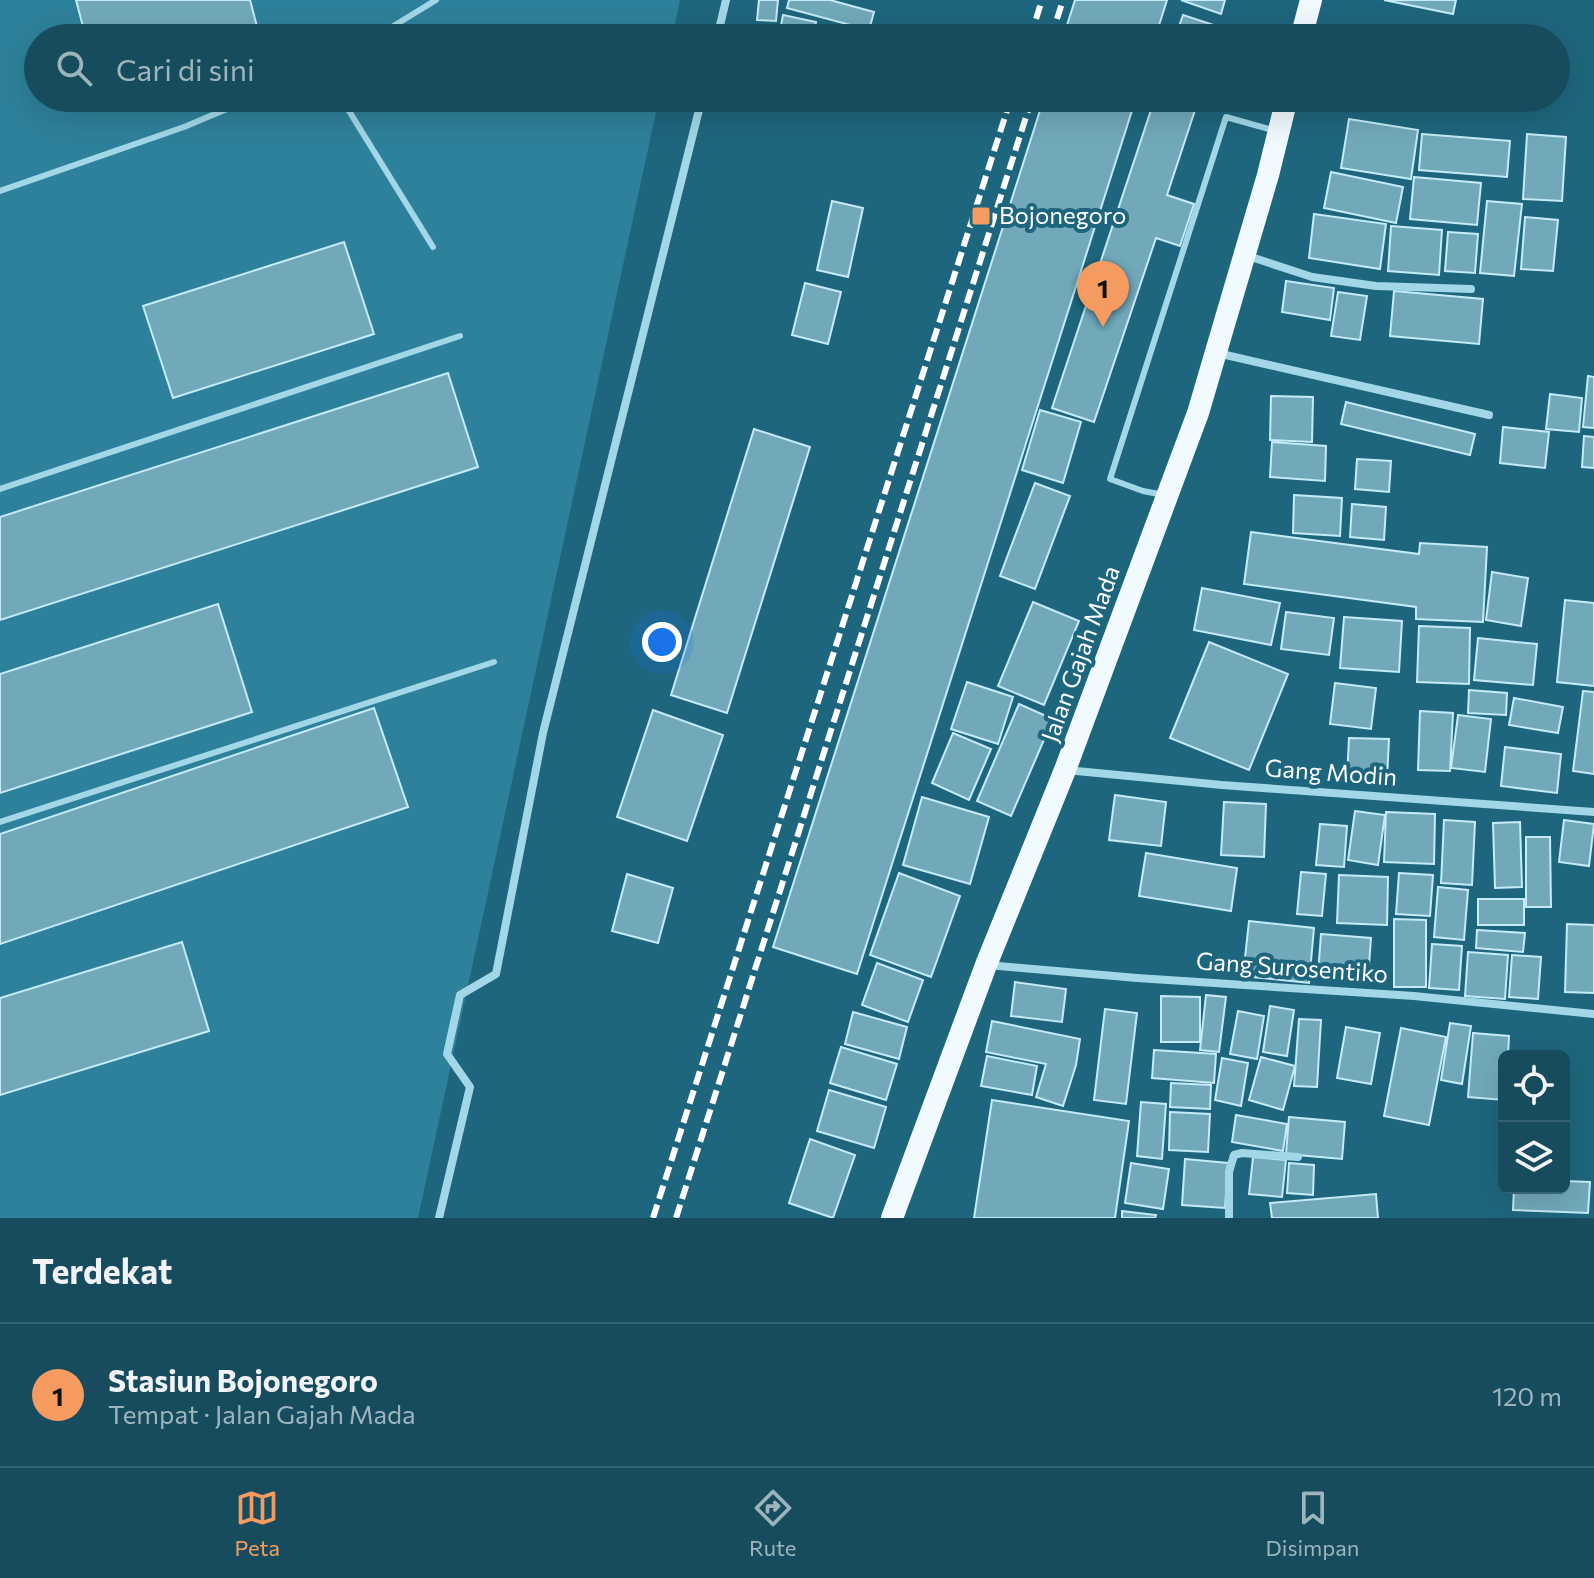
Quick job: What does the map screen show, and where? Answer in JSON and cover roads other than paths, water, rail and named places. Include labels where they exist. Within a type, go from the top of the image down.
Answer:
[{"type":"highway","points":[[1305,24],[1311,0]]},
{"type":"highway","name":"Jalan Gajah Mada","points":[[892,1218],[986,965],[1065,770],[1198,413],[1284,112]]},
{"type":"street","points":[[720,24],[726,0]]},
{"type":"street","points":[[439,1218],[470,1087],[447,1052],[460,994],[496,974],[543,733],[698,112]]},
{"type":"street","points":[[1245,254],[1312,277],[1376,286],[1471,289]]},
{"type":"street","points":[[1216,353],[1489,415]]},
{"type":"street","name":"Gang Modin","points":[[1065,770],[1222,785],[1594,812]]},
{"type":"street","name":"Gang Surosentiko","points":[[986,965],[1400,995],[1594,1014]]},
{"type":"street","points":[[1229,1218],[1229,1172],[1234,1155],[1298,1157]]},
{"type":"lane","points":[[397,24],[436,0]]},
{"type":"lane","points":[[0,191],[220,112]]},
{"type":"lane","points":[[350,112],[433,247]]},
{"type":"lane","points":[[1167,496],[1110,479],[1226,117],[1279,132]]},
{"type":"lane","points":[[0,489],[460,336]]},
{"type":"lane","points":[[0,822],[494,662]]},
{"type":"railway","points":[[1034,24],[1042,0]]},
{"type":"railway","points":[[1055,24],[1063,0]]},
{"type":"railway","points":[[653,1218],[1007,112]]},
{"type":"railway","points":[[676,1218],[1028,112]]},
{"type":"place","name":"Bojonegoro","points":[[981,216]]},
{"type":"place","name":"Stasiun Bojonegoro","points":[[1103,327]]}]
